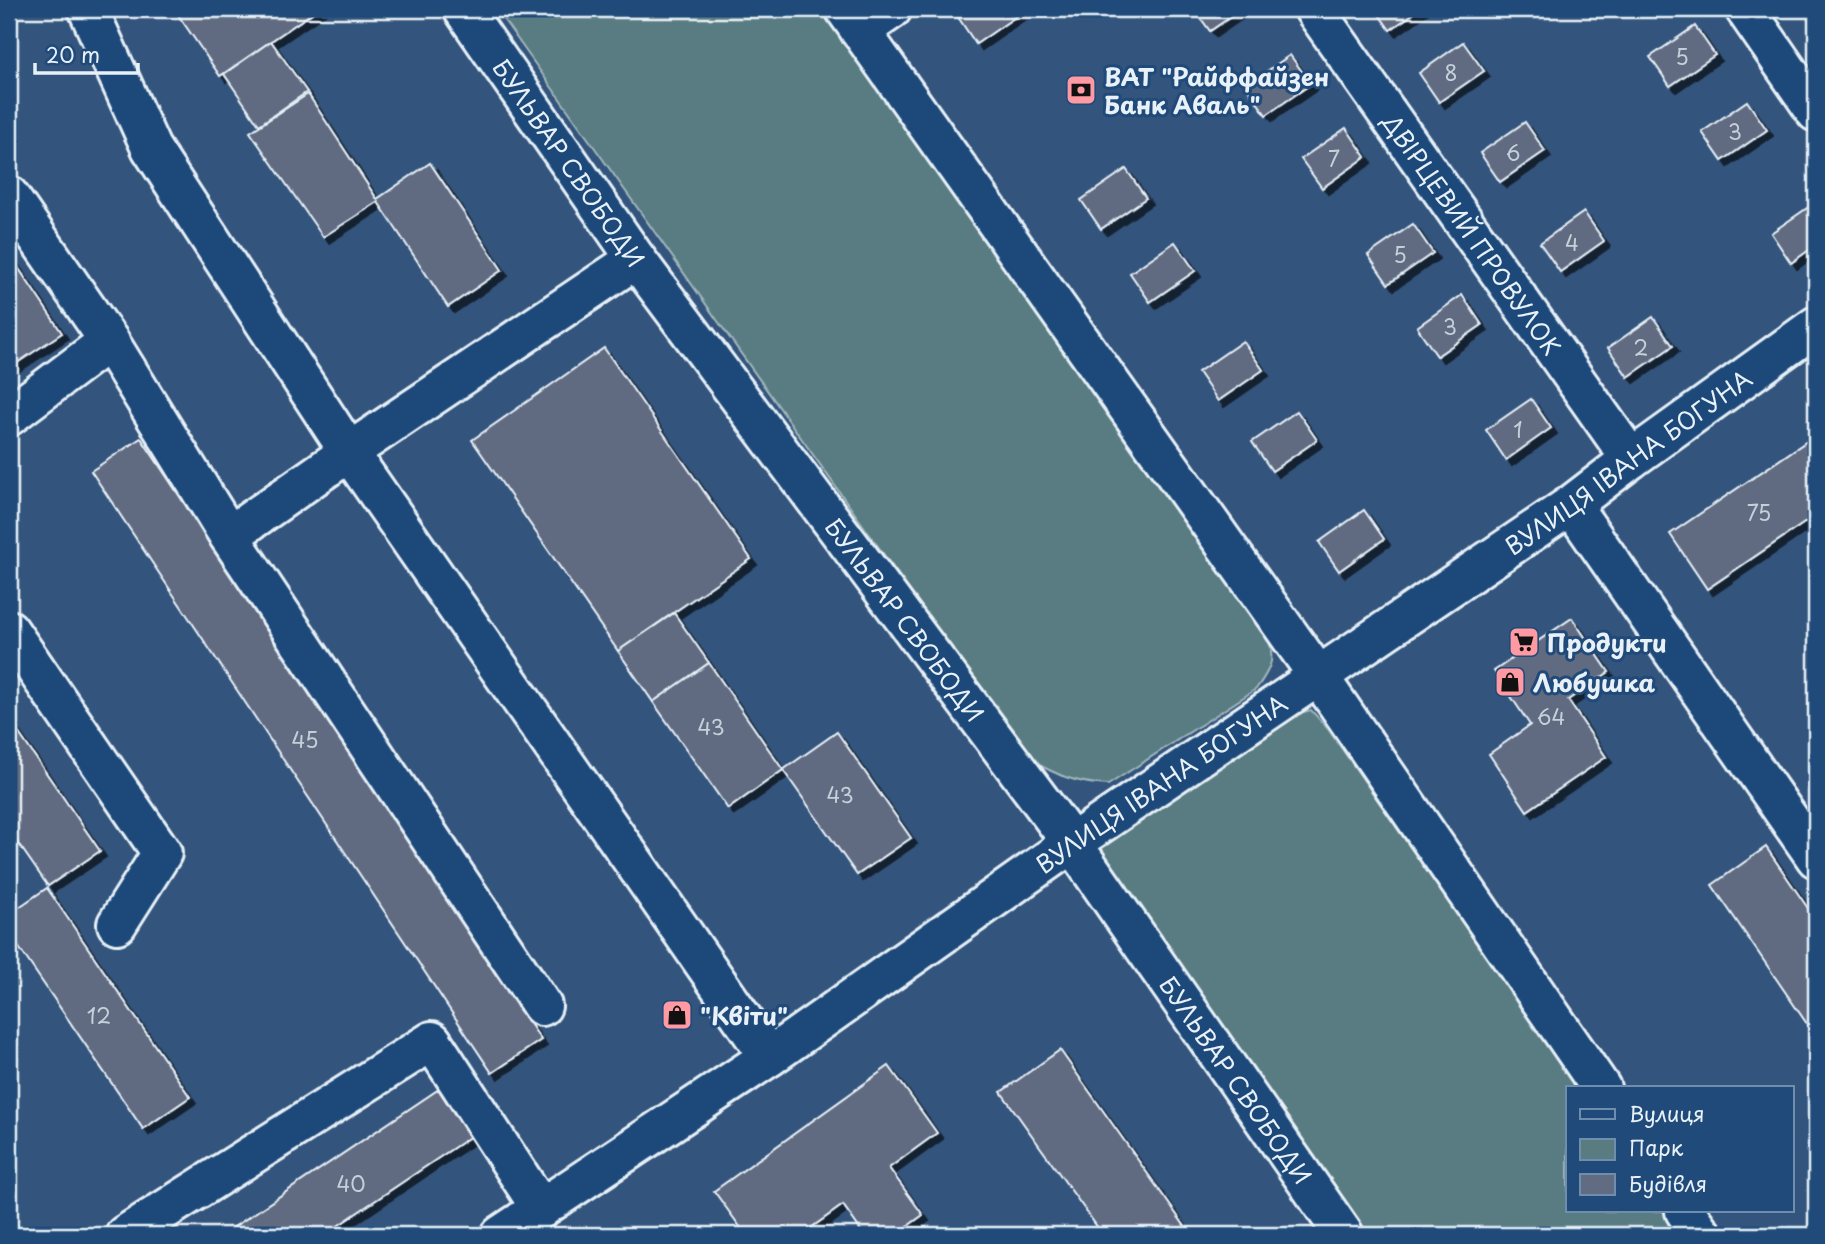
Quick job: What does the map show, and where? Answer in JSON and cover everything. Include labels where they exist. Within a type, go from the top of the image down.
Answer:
[{"type":"street","points":[[88,9],[151,148],[349,452],[769,1057]]},
{"type":"street","name":"БУЛЬВАР СВОБОДИ","points":[[463,9],[636,259],[1072,843],[1344,1235]]},
{"type":"street","points":[[892,9],[853,20],[1319,677],[1600,1086]]},
{"type":"street","name":"ДВІРЦЕВИЙ ПРОВУЛОК","points":[[1314,9],[1631,459]]},
{"type":"street","points":[[1745,9],[1816,112]]},
{"type":"street","points":[[9,196],[109,341],[229,536],[542,1006]]},
{"type":"street","points":[[229,536],[636,259]]},
{"type":"street","name":"ВУЛИЦЯ ІВАНА БОГУНА","points":[[501,1235],[769,1057],[1072,843],[1571,505],[1816,326]]},
{"type":"street","points":[[9,416],[109,341]]},
{"type":"street","points":[[1571,505],[1816,858]]},
{"type":"street","points":[[9,630],[162,853],[117,924]]},
{"type":"street","points":[[125,1235],[432,1041],[541,1209]]},
{"type":"street","points":[[1686,1212],[1702,1235]]},
{"type":"green space","points":[[496,9],[828,9],[1266,629],[1271,654],[1270,666],[1256,689],[1108,785],[1068,778],[1030,760]]},
{"type":"green space","points":[[1311,710],[1328,729],[1577,1086],[1566,1086],[1566,1212],[1664,1212],[1681,1235],[1364,1235],[1101,857],[1102,846],[1288,716]]},
{"type":"building","points":[[174,9],[318,9],[220,76]]},
{"type":"building","points":[[964,9],[1019,9],[1021,13],[976,44],[956,14]]},
{"type":"building","points":[[1194,9],[1242,9],[1210,31]]},
{"type":"building","points":[[1375,9],[1420,9],[1390,30]]},
{"type":"building","points":[[1695,26],[1715,55],[1670,86],[1650,57]]},
{"type":"building","points":[[271,41],[307,92],[259,125],[224,74]]},
{"type":"building","points":[[1463,42],[1484,71],[1439,102],[1419,73]]},
{"type":"building","points":[[1290,55],[1311,84],[1266,115],[1246,86]]},
{"type":"building","points":[[308,94],[377,199],[430,163],[502,270],[448,307],[378,202],[323,237],[250,132]]},
{"type":"building","points":[[1747,101],[1767,130],[1722,161],[1702,132]]},
{"type":"building","points":[[1525,122],[1545,151],[1500,182],[1480,153]]},
{"type":"building","points":[[1346,128],[1366,157],[1322,188],[1301,159]]},
{"type":"building","points":[[1126,169],[1146,198],[1101,229],[1081,200]]},
{"type":"building","points":[[1816,202],[1816,245],[1791,263],[1771,233]]},
{"type":"building","points":[[1584,212],[1604,241],[1560,272],[1540,243]]},
{"type":"building","points":[[1413,224],[1433,253],[1388,284],[1368,255]]},
{"type":"building","points":[[1175,242],[1195,271],[1150,302],[1130,273]]},
{"type":"building","points":[[9,254],[62,333],[11,367],[9,365]]},
{"type":"building","points":[[1462,295],[1482,325],[1437,356],[1417,327]]},
{"type":"building","points":[[1653,317],[1673,346],[1628,377],[1608,348]]},
{"type":"building","points":[[1243,341],[1263,370],[1218,401],[1198,372]]},
{"type":"building","points":[[604,348],[751,559],[618,651],[472,440]]},
{"type":"building","points":[[1531,399],[1551,428],[1506,460],[1486,430]]},
{"type":"building","points":[[1297,411],[1317,440],[1272,471],[1252,442]]},
{"type":"building","points":[[1816,435],[1816,515],[1707,589],[1670,534]]},
{"type":"building","points":[[141,438],[541,1040],[492,1073],[91,471]]},
{"type":"building","points":[[1364,510],[1384,539],[1339,571],[1319,542]]},
{"type":"building","points":[[674,613],[709,663],[653,702],[618,651]]},
{"type":"building","points":[[1572,618],[1609,672],[1568,700],[1606,757],[1527,811],[1489,754],[1530,725],[1494,671]]},
{"type":"building","points":[[709,663],[783,770],[728,809],[653,702]]},
{"type":"building","points":[[9,719],[100,851],[48,886],[9,830]]},
{"type":"building","points":[[837,732],[911,838],[857,875],[783,770]]},
{"type":"building","points":[[1766,847],[1816,920],[1816,1037],[1712,885]]},
{"type":"building","points":[[47,888],[190,1097],[143,1129],[9,933],[9,914]]},
{"type":"building","points":[[1060,1050],[1191,1235],[1103,1235],[1001,1092]]},
{"type":"building","points":[[889,1066],[937,1133],[889,1168],[923,1215],[895,1235],[864,1235],[843,1205],[801,1235],[746,1235],[714,1191]]},
{"type":"building","points":[[448,1083],[480,1130],[324,1235],[222,1235]]},
{"type":"place","name":"ВАТ \"Райффайзен Банк Аваль\"","points":[[1081,90]]},
{"type":"place","name":"Продукти","points":[[1524,642]]},
{"type":"place","name":"Любушка","points":[[1510,682]]},
{"type":"place","name":"\"Квіти\"","points":[[677,1015]]}]
